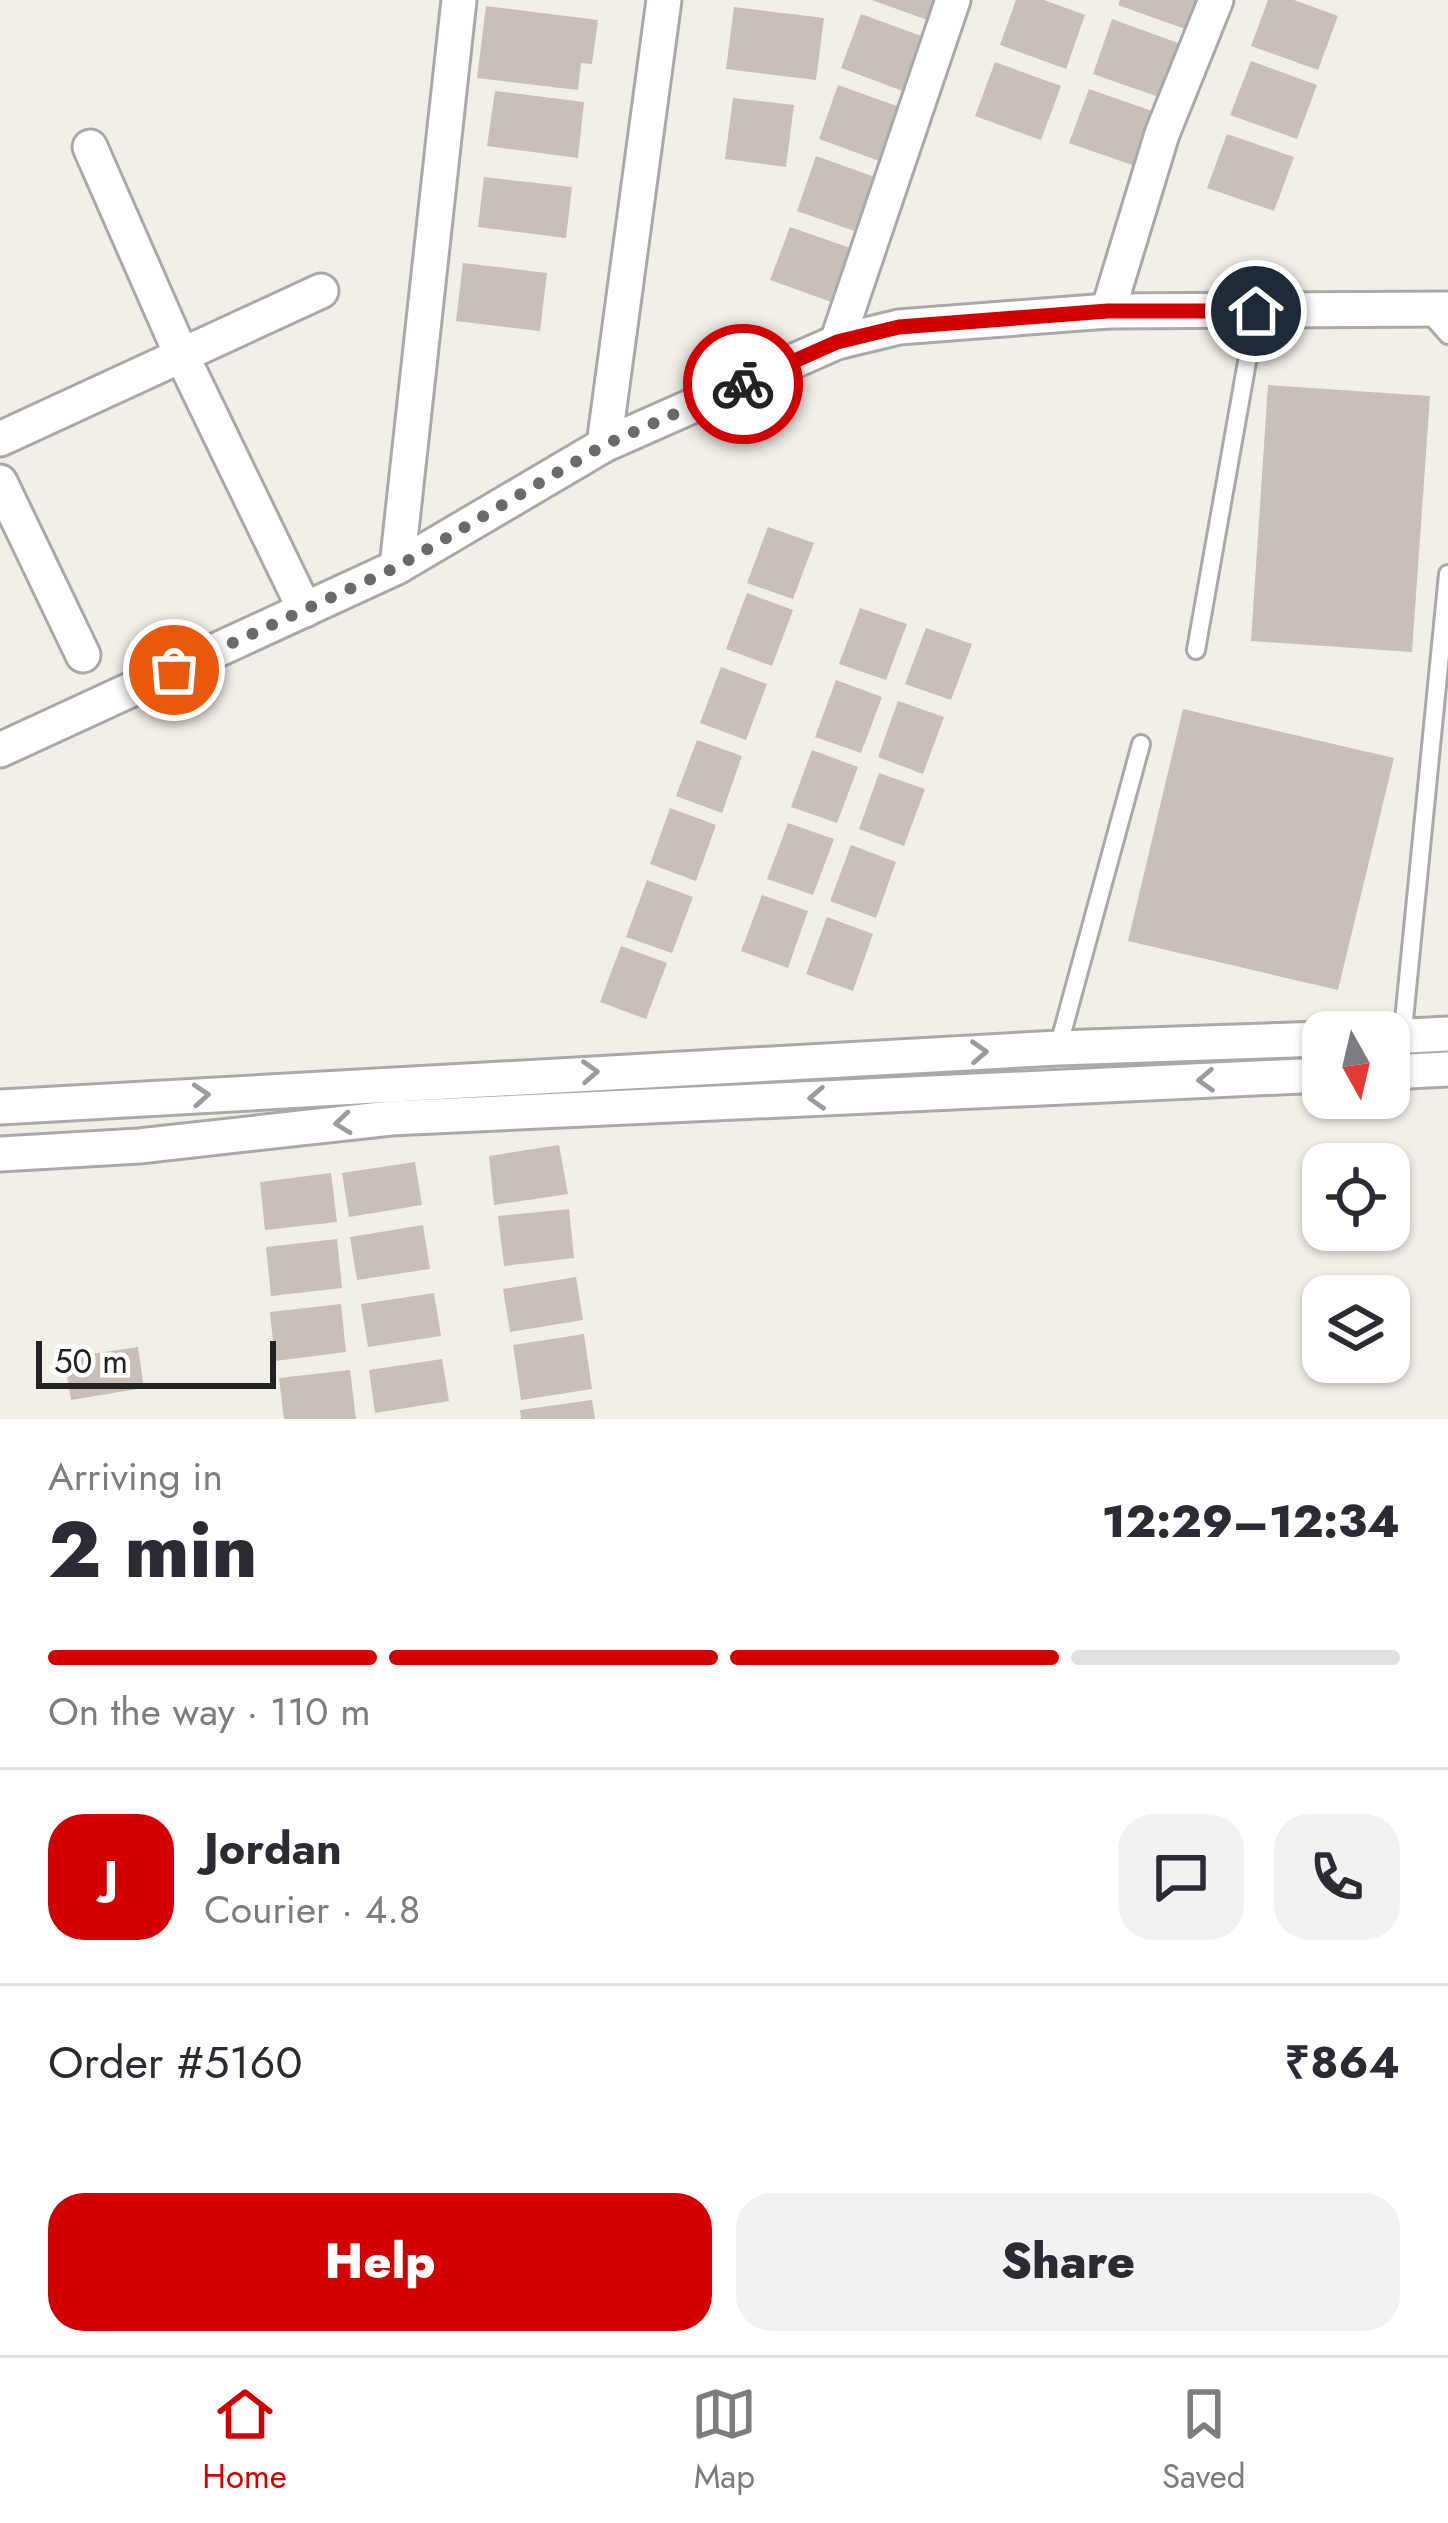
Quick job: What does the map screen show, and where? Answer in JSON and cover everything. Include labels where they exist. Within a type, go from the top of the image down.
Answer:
[{"type":"street","points":[[397,567],[460,0]]},
{"type":"street","points":[[604,445],[664,0]]},
{"type":"street","points":[[837,342],[953,0]]},
{"type":"street","points":[[1108,311],[1162,134],[1216,0]]},
{"type":"street","points":[[90,147],[182,354],[305,610]]},
{"type":"street","points":[[0,439],[321,291]]},
{"type":"street","points":[[0,750],[397,567],[604,445],[837,342],[899,327],[1108,311],[1441,318]]},
{"type":"street","points":[[0,482],[82,655]]},
{"type":"street","points":[[1410,1036],[1448,1034]]},
{"type":"street","points":[[0,1107],[1058,1048],[1302,1040]]},
{"type":"street","points":[[1410,1070],[1448,1069]]},
{"type":"street","points":[[0,1154],[139,1146],[391,1118],[1302,1076]]},
{"type":"street","points":[[388,1083],[391,1118]]},
{"type":"street","points":[[134,1099],[139,1146]]},
{"type":"lane","points":[[1196,650],[1256,311]]},
{"type":"lane","points":[[1400,1011],[1438,767],[1448,574]]},
{"type":"lane","points":[[1058,1048],[1141,744]]},
{"type":"building","points":[[872,0],[937,0],[930,21]]},
{"type":"building","points":[[1016,0],[1044,0],[1085,15],[1066,69],[1000,45]]},
{"type":"building","points":[[1120,0],[1196,0],[1185,29],[1118,5]]},
{"type":"building","points":[[1268,0],[1294,0],[1338,16],[1318,70],[1251,46]]},
{"type":"building","points":[[486,6],[598,20],[592,64],[581,63],[578,90],[477,78]]},
{"type":"building","points":[[734,7],[824,18],[816,80],[726,69]]},
{"type":"building","points":[[861,14],[927,38],[908,93],[841,68]]},
{"type":"building","points":[[1112,19],[1178,43],[1159,97],[1093,74]]},
{"type":"building","points":[[1251,61],[1317,85],[1297,139],[1230,115]]},
{"type":"building","points":[[995,62],[1061,86],[1041,140],[975,116]]},
{"type":"building","points":[[838,85],[905,109],[885,163],[819,139]]},
{"type":"building","points":[[1089,89],[1155,112],[1135,166],[1069,143]]},
{"type":"building","points":[[495,91],[584,102],[578,158],[487,146]]},
{"type":"building","points":[[733,98],[794,105],[786,167],[725,159]]},
{"type":"building","points":[[1227,134],[1294,157],[1274,211],[1207,188]]},
{"type":"building","points":[[816,156],[883,180],[863,234],[797,211]]},
{"type":"building","points":[[484,177],[572,187],[566,238],[478,227]]},
{"type":"building","points":[[790,227],[856,250],[837,304],[770,280]]},
{"type":"building","points":[[463,263],[547,273],[540,331],[456,321]]},
{"type":"building","points":[[1268,385],[1430,396],[1412,652],[1251,641]]},
{"type":"building","points":[[768,527],[814,543],[793,599],[747,583]]},
{"type":"building","points":[[747,593],[793,610],[772,666],[726,649]]},
{"type":"building","points":[[860,608],[907,624],[886,680],[839,664]]},
{"type":"building","points":[[926,628],[972,644],[951,700],[905,684]]},
{"type":"building","points":[[721,667],[767,684],[746,740],[700,723]]},
{"type":"building","points":[[836,680],[882,697],[861,753],[815,737]]},
{"type":"building","points":[[898,701],[944,717],[923,774],[878,757]]},
{"type":"building","points":[[1183,709],[1394,758],[1338,990],[1128,941]]},
{"type":"building","points":[[697,740],[742,756],[722,813],[676,796]]},
{"type":"building","points":[[812,750],[858,767],[837,823],[791,807]]},
{"type":"building","points":[[879,773],[925,789],[904,846],[859,829]]},
{"type":"building","points":[[670,808],[716,825],[696,881],[650,864]]},
{"type":"building","points":[[788,823],[834,839],[813,895],[767,879]]},
{"type":"building","points":[[851,845],[896,862],[876,918],[830,901]]},
{"type":"building","points":[[647,880],[693,897],[672,953],[626,937]]},
{"type":"building","points":[[762,895],[808,911],[788,968],[741,951]]},
{"type":"building","points":[[827,917],[873,934],[853,991],[806,974]]},
{"type":"building","points":[[621,946],[667,963],[646,1019],[600,1002]]},
{"type":"building","points":[[559,1145],[568,1194],[494,1205],[489,1156]]},
{"type":"building","points":[[415,1162],[422,1205],[349,1217],[342,1173]]},
{"type":"building","points":[[331,1173],[337,1222],[265,1230],[260,1182]]},
{"type":"building","points":[[569,1209],[574,1258],[504,1266],[498,1216]]},
{"type":"building","points":[[423,1225],[430,1269],[357,1280],[350,1237]]},
{"type":"building","points":[[337,1239],[342,1288],[271,1296],[266,1247]]},
{"type":"building","points":[[576,1277],[583,1320],[510,1332],[503,1289]]},
{"type":"building","points":[[434,1293],[441,1336],[368,1347],[361,1304]]},
{"type":"building","points":[[341,1304],[346,1352],[275,1361],[270,1312]]},
{"type":"building","points":[[584,1334],[592,1389],[521,1400],[513,1345]]},
{"type":"building","points":[[138,1347],[144,1388],[71,1400],[64,1358]]},
{"type":"building","points":[[442,1359],[449,1401],[375,1413],[369,1370]]},
{"type":"building","points":[[350,1370],[356,1419],[284,1419],[279,1378]]},
{"type":"building","points":[[592,1400],[595,1419],[521,1419],[520,1410]]},
{"type":"way so far","points":[[174,670],[397,567],[604,445],[743,384]]},
{"type":"route","points":[[743,384],[837,342],[899,327],[1108,311],[1256,311]]}]
